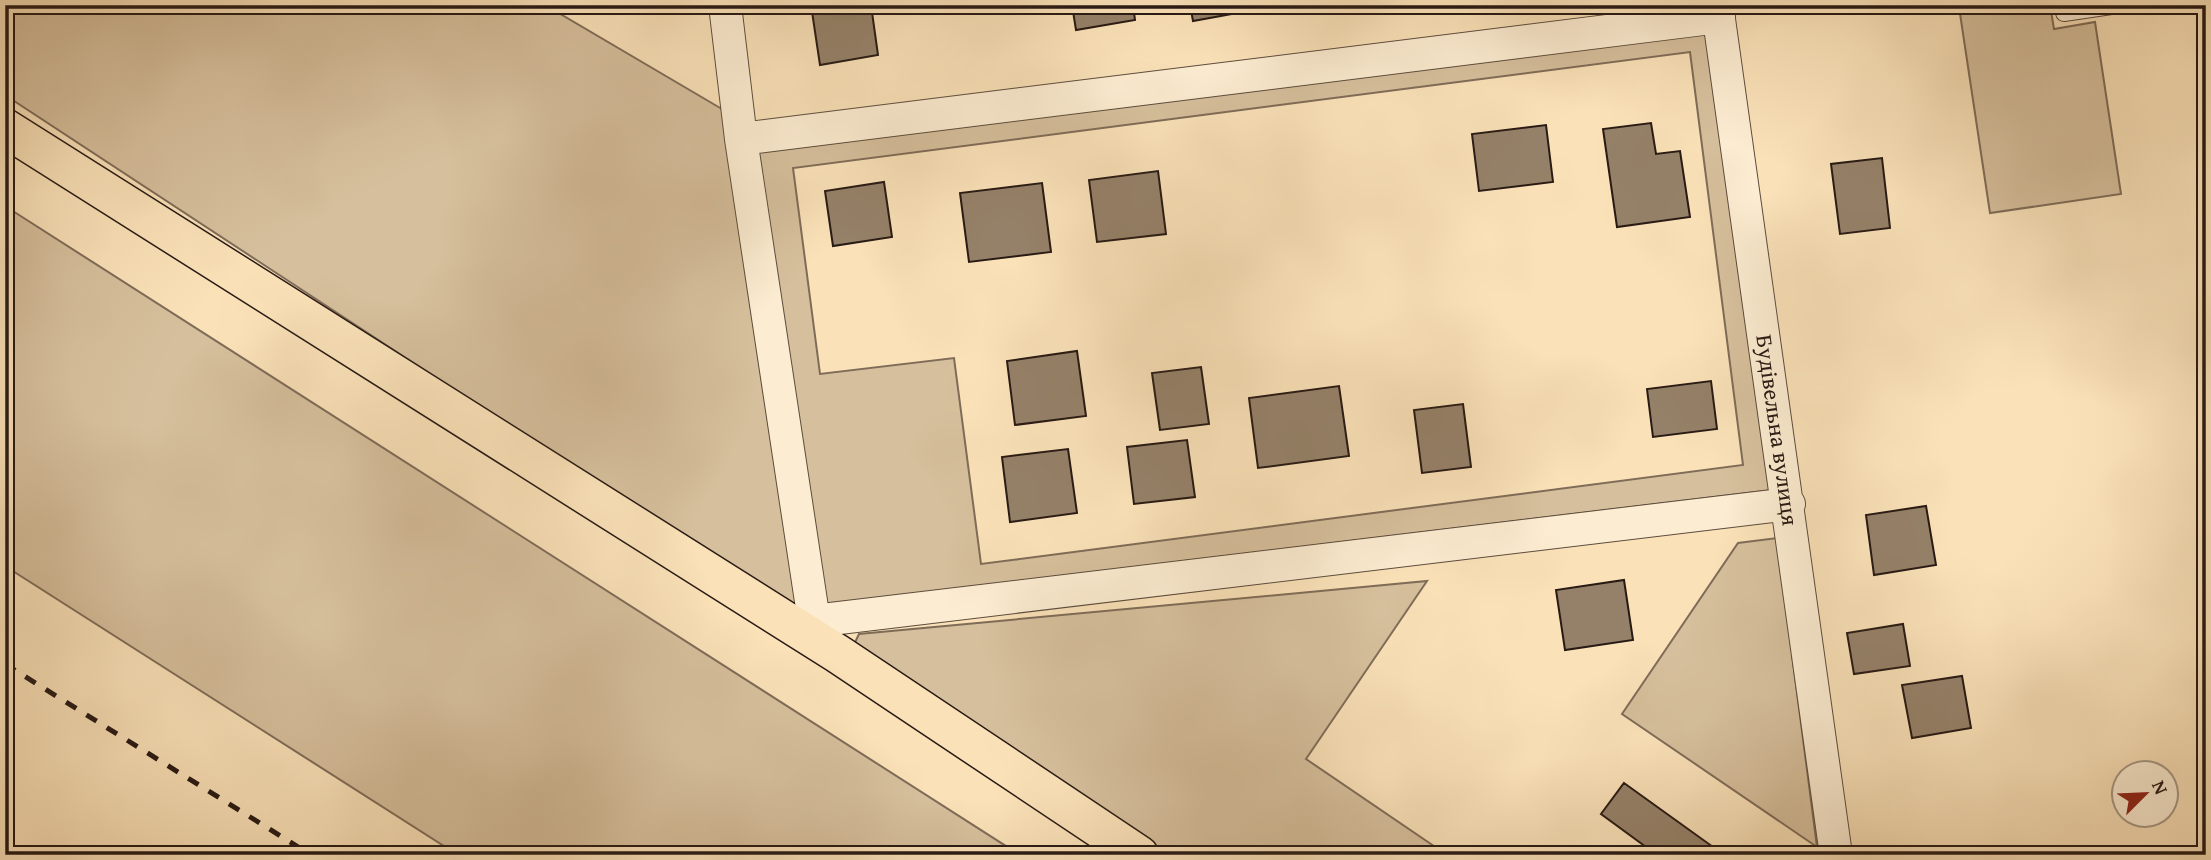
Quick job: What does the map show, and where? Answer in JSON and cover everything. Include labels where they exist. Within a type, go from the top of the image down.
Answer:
[{"type":"main road","points":[[5,128],[838,654],[1139,855]]},
{"type":"street","points":[[725,5],[741,139],[814,621],[838,654]]},
{"type":"street","points":[[741,139],[1718,11]]},
{"type":"street","name":"Будівельна вулиця","points":[[1718,11],[1836,855]]},
{"type":"street","points":[[814,621],[1789,504]]},
{"type":"lane","points":[[2064,13],[2118,5]]},
{"type":"shaded area","points":[[5,5],[545,5],[727,112],[802,618],[5,95]]},
{"type":"shaded area","points":[[2050,5],[2054,29],[2095,22],[2121,194],[1990,213],[1959,7]]},
{"type":"shaded area","points":[[1709,30],[1772,490],[821,605],[753,149]],"holes":[[[1690,52],[1743,465],[981,564],[954,358],[820,374],[793,168]]]},
{"type":"shaded area","points":[[5,206],[1020,855],[458,855],[5,566]]},
{"type":"shaded area","points":[[1777,538],[1817,847],[1622,714],[1738,543]]},
{"type":"shaded area","points":[[1427,581],[1306,759],[1447,855],[1168,855],[850,653],[859,634]]},
{"type":"building","points":[[811,5],[871,5],[878,55],[820,65]]},
{"type":"building","points":[[1072,5],[1133,5],[1135,20],[1076,30]]},
{"type":"building","points":[[1190,5],[1242,5],[1243,12],[1193,21]]},
{"type":"building","points":[[1651,123],[1656,154],[1680,151],[1690,217],[1617,227],[1603,129]]},
{"type":"building","points":[[1546,125],[1553,182],[1479,191],[1472,134]]},
{"type":"building","points":[[1882,158],[1890,228],[1840,234],[1831,164]]},
{"type":"building","points":[[1158,171],[1166,234],[1097,242],[1089,180]]},
{"type":"building","points":[[884,182],[892,237],[833,246],[825,191]]},
{"type":"building","points":[[1042,183],[1051,252],[969,262],[960,193]]},
{"type":"building","points":[[1077,351],[1086,416],[1015,425],[1007,361]]},
{"type":"building","points":[[1201,367],[1209,424],[1160,430],[1152,373]]},
{"type":"building","points":[[1711,381],[1717,429],[1653,437],[1647,389]]},
{"type":"building","points":[[1339,386],[1349,456],[1258,468],[1249,398]]},
{"type":"building","points":[[1463,404],[1471,467],[1422,473],[1414,410]]},
{"type":"building","points":[[1187,440],[1195,497],[1134,504],[1127,447]]},
{"type":"building","points":[[1068,449],[1077,513],[1010,522],[1002,457]]},
{"type":"building","points":[[1926,506],[1936,565],[1874,575],[1866,515]]},
{"type":"building","points":[[1624,580],[1633,640],[1565,650],[1556,590]]},
{"type":"building","points":[[1903,624],[1910,666],[1854,674],[1847,633]]},
{"type":"building","points":[[1962,676],[1971,728],[1912,738],[1902,685]]},
{"type":"building","points":[[1624,783],[1713,847],[1708,855],[1657,855],[1601,814]]},
{"type":"railway","points":[[5,664],[311,855]]}]
